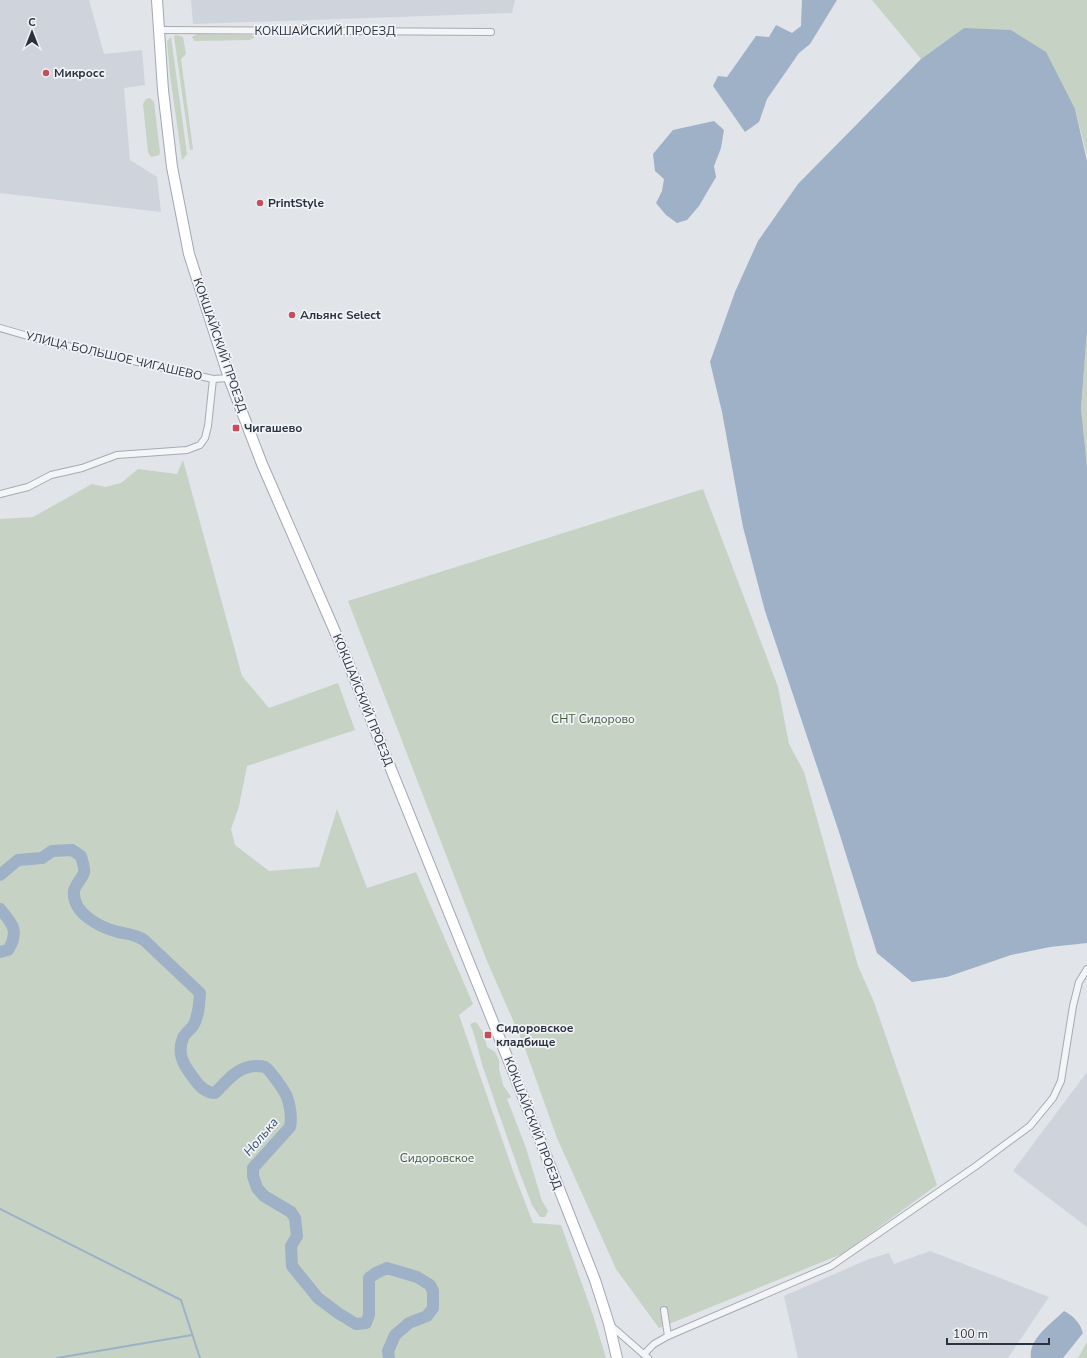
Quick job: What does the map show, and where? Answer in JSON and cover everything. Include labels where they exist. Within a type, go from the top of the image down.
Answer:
[{"type":"main road","name":"КОКШАЙСКИЙ ПРОЕЗД","points":[[157,0],[172,167],[189,254],[229,378],[262,464],[343,650],[514,1074],[592,1273],[609,1324],[617,1358]]},
{"type":"street","name":"КОКШАЙСКИЙ ПРОЕЗД","points":[[159,30],[491,32]]},
{"type":"street","name":"УЛИЦА БОЛЬШОЕ ЧИГАШЕВО","points":[[0,328],[45,341],[213,379],[229,378]]},
{"type":"street","points":[[0,494],[28,487],[51,475],[82,468],[117,455],[175,451],[200,446],[205,438],[208,426],[213,379]]},
{"type":"street","points":[[609,1324],[646,1356],[654,1344],[668,1336],[831,1266],[976,1166],[1030,1126],[1053,1098],[1061,1081],[1073,1006],[1079,982],[1087,969]]},
{"type":"street","points":[[664,1310],[668,1336]]},
{"type":"shaded area","points":[[0,0],[89,0],[104,54],[142,50],[145,85],[124,88],[130,160],[157,177],[161,212],[0,193]]},
{"type":"shaded area","points":[[191,0],[515,0],[512,13],[193,24]]},
{"type":"shaded area","points":[[1087,1072],[1087,1227],[1013,1171]]},
{"type":"shaded area","points":[[930,1251],[1049,1297],[1008,1358],[798,1358],[784,1296],[869,1259],[889,1253],[894,1264]]},
{"type":"green space","points":[[872,0],[1087,0],[1087,155],[1075,109],[964,28],[921,59]]},
{"type":"green space","points":[[197,34],[251,35],[255,37],[250,40],[194,41],[192,37]]},
{"type":"green space","points":[[177,35],[183,37],[186,54],[181,59],[193,149],[190,150],[174,36]]},
{"type":"green space","points":[[171,37],[187,154],[182,160],[170,75],[167,41]]},
{"type":"green space","points":[[150,98],[154,102],[160,152],[159,155],[151,157],[148,152],[143,104],[146,99]]},
{"type":"green space","points":[[1087,331],[1087,467],[1081,408]]},
{"type":"green space","name":"Сидоровское","points":[[183,460],[242,676],[269,708],[338,683],[355,730],[247,766],[239,806],[231,829],[235,845],[269,871],[319,867],[337,809],[367,888],[416,872],[473,1004],[459,1015],[513,1171],[533,1223],[561,1225],[593,1315],[606,1358],[0,1358],[0,519],[33,517],[92,484],[105,487],[121,483],[138,469],[177,474]]},
{"type":"green space","name":"СНТ Сидорово","points":[[703,489],[778,687],[789,744],[804,772],[858,966],[874,1002],[937,1185],[842,1254],[659,1328],[616,1269],[557,1138],[523,1043],[487,961],[348,601]]},
{"type":"green space","points":[[476,1022],[483,1032],[487,1047],[495,1052],[499,1060],[499,1069],[503,1085],[511,1097],[507,1099],[526,1148],[542,1201],[548,1211],[545,1217],[540,1217],[532,1205],[508,1139],[470,1024]]},
{"type":"green space","points":[[1087,1342],[1087,1358],[1078,1358]]},
{"type":"water","points":[[802,0],[837,0],[810,44],[799,53],[767,99],[759,122],[745,132],[713,86],[718,76],[727,77],[756,36],[769,37],[776,25],[792,33],[801,26]]},
{"type":"water","points":[[964,28],[1011,30],[1046,52],[1075,109],[1087,161],[1087,331],[1081,408],[1087,467],[1087,943],[1050,947],[1011,955],[947,977],[912,982],[877,953],[838,829],[765,611],[743,527],[722,412],[710,362],[735,292],[758,241],[798,184],[921,59]]},
{"type":"water","points":[[714,121],[724,130],[721,148],[714,166],[716,177],[699,206],[687,220],[677,223],[666,215],[656,203],[662,191],[664,179],[655,171],[653,154],[673,130]]},
{"type":"water","points":[[1064,1311],[1076,1320],[1083,1333],[1063,1358],[1031,1358],[1033,1344],[1037,1338],[1047,1326]]},
{"type":"waterway","name":"Нолька","points":[[0,875],[18,860],[42,858],[52,851],[72,850],[81,856],[84,872],[74,891],[77,906],[82,912],[88,918],[103,927],[134,935],[144,940],[200,993],[196,1018],[193,1026],[186,1033],[181,1044],[181,1055],[185,1065],[199,1085],[206,1091],[215,1093],[228,1079],[238,1072],[255,1066],[265,1067],[273,1076],[286,1094],[290,1108],[291,1123],[290,1127],[253,1168],[253,1176],[257,1188],[264,1196],[291,1212],[295,1218],[297,1236],[291,1246],[292,1266],[318,1298],[356,1324],[366,1323],[369,1315],[369,1278],[387,1268],[417,1277],[430,1285],[433,1291],[433,1308],[427,1316],[409,1323],[395,1335],[388,1351],[389,1358]]},
{"type":"waterway","name":"Нолька","points":[[0,909],[11,923],[14,932],[14,938],[8,950],[0,952]]},
{"type":"waterway","points":[[0,1209],[181,1300],[200,1358]]},
{"type":"waterway","points":[[57,1358],[192,1335]]},
{"type":"place","name":"Микросс","points":[[46,73]]},
{"type":"place","name":"PrintStyle","points":[[260,203]]},
{"type":"place","name":"Альянс Select","points":[[292,315]]},
{"type":"place","name":"Чигашево","points":[[236,428]]},
{"type":"place","name":"Сидоровское кладбище","points":[[488,1035]]}]
